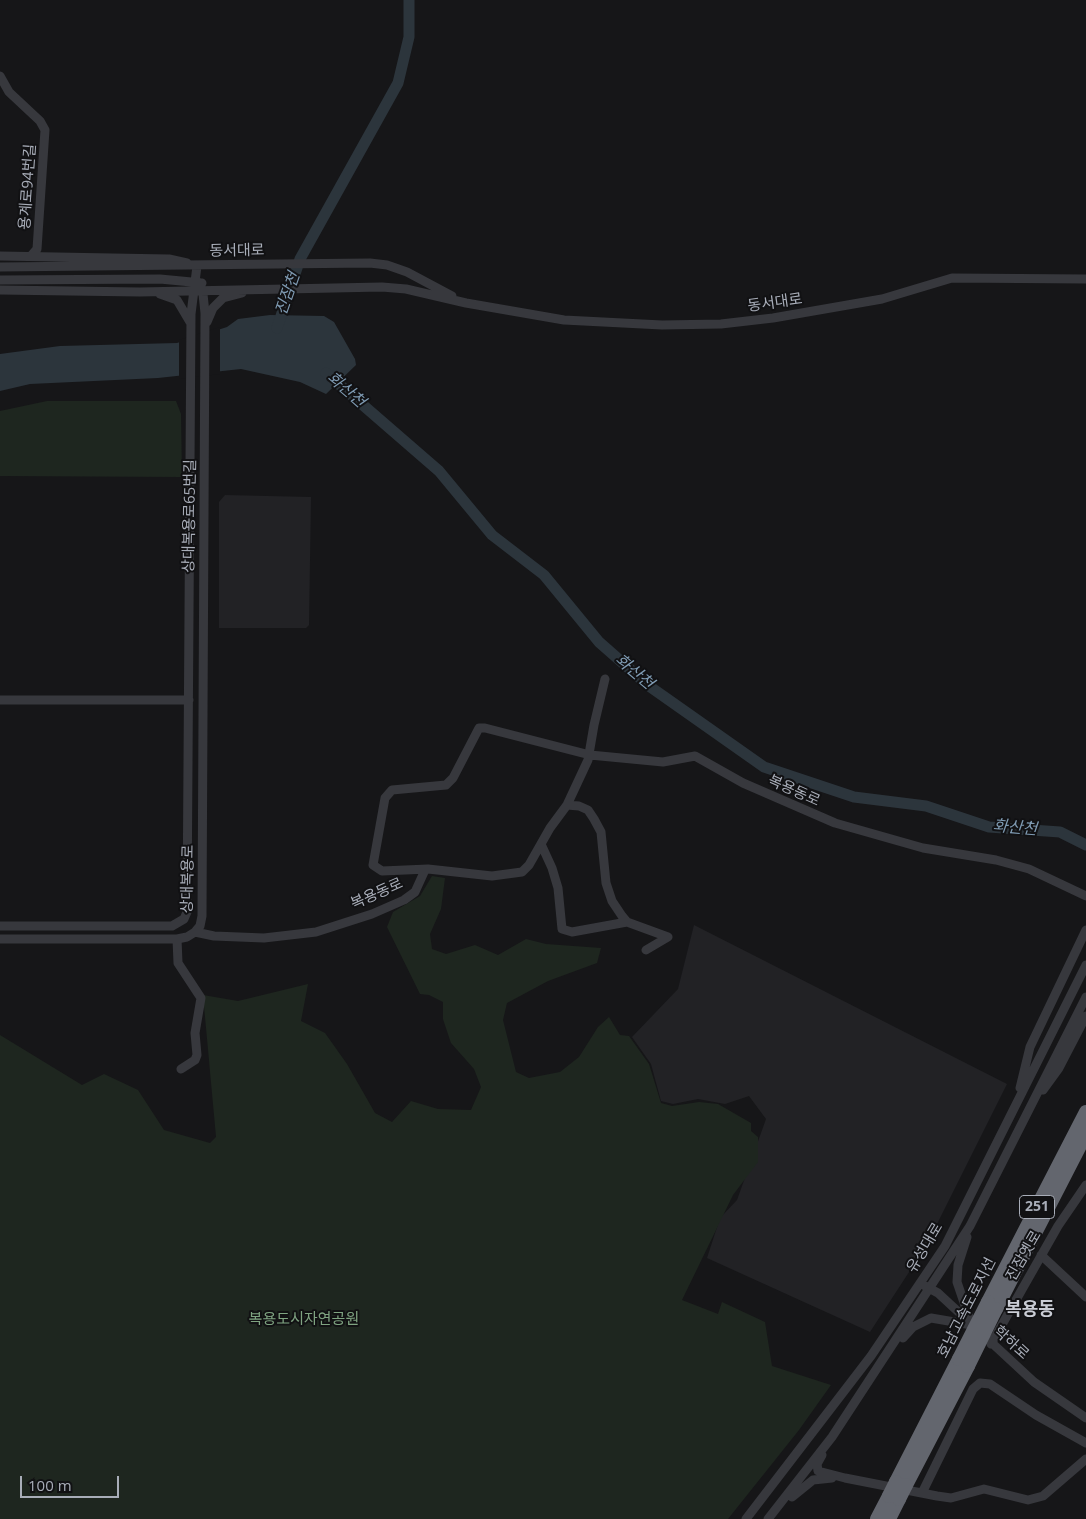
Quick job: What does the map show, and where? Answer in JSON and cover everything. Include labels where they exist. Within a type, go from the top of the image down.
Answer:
[{"type":"highway","name":"호남고속도로지선","points":[[992,1306],[1086,1112]]},
{"type":"highway","name":"호남고속도로지선","points":[[877,1519],[894,1498],[992,1306],[1086,1134]]},
{"type":"highway","name":"호남고속도로지선","points":[[889,1519],[894,1498]]},
{"type":"street","name":"용계로94번길","points":[[0,76],[8,92],[40,121],[45,130],[37,249],[31,256]]},
{"type":"street","points":[[0,256],[170,259],[197,266],[198,287]]},
{"type":"street","name":"동서대로","points":[[0,267],[370,263],[387,265],[407,272],[466,303]]},
{"type":"street","name":"동서대로","points":[[198,287],[218,289],[406,289],[466,303],[556,319],[610,324],[720,324],[773,318],[882,299],[952,278],[1086,279]]},
{"type":"street","points":[[0,280],[198,287]]},
{"type":"street","points":[[0,290],[140,292],[198,287]]},
{"type":"street","name":"상대복용로65번길","points":[[198,287],[205,313],[202,719]]},
{"type":"street","name":"상대복용로65번길","points":[[189,718],[192,393],[190,318],[198,287]]},
{"type":"street","points":[[205,324],[213,308],[223,298],[256,289]]},
{"type":"street","points":[[140,292],[165,295],[177,300],[190,318]]},
{"type":"street","points":[[428,869],[492,876],[515,875],[529,866],[554,822],[567,805],[590,755],[594,725],[605,679]]},
{"type":"street","points":[[0,700],[189,700]]},
{"type":"street","name":"상대복용로","points":[[0,926],[172,926],[184,919],[187,912],[189,718]]},
{"type":"street","name":"상대복용로","points":[[0,939],[177,939],[187,937],[196,932],[202,916],[202,719]]},
{"type":"street","name":"복용동로","points":[[428,869],[382,871],[373,865],[385,798],[392,790],[446,785],[454,778],[479,728],[498,730],[590,755],[662,762],[695,756],[743,783],[835,824],[923,848],[996,860],[1030,869],[1086,896]]},
{"type":"street","points":[[567,805],[579,806],[588,810],[601,832],[606,883],[612,900],[627,922]]},
{"type":"street","points":[[541,844],[552,868],[558,888],[562,929],[572,932],[627,922],[668,937],[646,950]]},
{"type":"street","name":"복용동로","points":[[196,932],[214,936],[264,938],[316,932],[372,914],[404,900],[415,892],[425,870],[428,869]]},
{"type":"street","points":[[1018,1098],[1024,1065],[1030,1046],[1086,930]]},
{"type":"street","points":[[177,939],[178,963],[201,998],[196,1033],[197,1055],[195,1060],[181,1069]]},
{"type":"street","name":"유성대로","points":[[746,1519],[871,1356],[945,1246],[1086,965]]},
{"type":"street","name":"유성대로","points":[[768,1519],[832,1437],[970,1226],[1086,997]]},
{"type":"street","points":[[1024,1117],[1059,1068],[1086,1016]]},
{"type":"street","name":"진잠옛로","points":[[991,1344],[1058,1226],[1086,1185]]},
{"type":"street","points":[[885,1357],[913,1327],[931,1318],[972,1325],[957,1282],[958,1265],[970,1226]]},
{"type":"street","points":[[1041,1255],[1086,1297]]},
{"type":"street","name":"학하로","points":[[921,1283],[972,1325],[1034,1382],[1086,1418]]},
{"type":"street","points":[[922,1493],[973,1390],[980,1382],[990,1384],[1036,1415],[1086,1444]]},
{"type":"street","points":[[832,1437],[819,1458],[817,1467],[824,1473],[951,1498],[984,1489],[1016,1499],[1034,1500],[1043,1496],[1086,1459]]},
{"type":"street","points":[[776,1510],[813,1480],[823,1477],[845,1478]]},
{"type":"shaded area","points":[[270,315],[324,316],[334,322],[355,359],[356,365],[326,394],[300,382],[241,369],[158,378],[30,384],[0,391],[0,354],[60,346],[177,343],[227,327],[238,319]]},
{"type":"shaded area","points":[[225,495],[311,497],[309,625],[306,628],[219,628],[219,502]]},
{"type":"shaded area","points":[[694,925],[1007,1084],[926,1246],[870,1332],[707,1258],[720,1218],[737,1200],[766,1119],[749,1096],[725,1104],[698,1099],[673,1104],[661,1101],[651,1064],[632,1037],[678,989]]},
{"type":"green space","points":[[47,401],[176,401],[181,414],[182,477],[0,476],[0,411]]},
{"type":"green space","name":"복용도시자연공원","points":[[432,876],[445,878],[441,909],[430,934],[432,949],[446,954],[475,945],[498,955],[526,939],[546,944],[601,948],[597,963],[548,981],[507,1003],[503,1020],[516,1072],[529,1078],[560,1072],[579,1057],[598,1027],[609,1017],[620,1035],[629,1036],[649,1064],[661,1103],[672,1106],[699,1102],[718,1104],[751,1123],[751,1131],[758,1137],[758,1162],[733,1195],[682,1300],[718,1314],[722,1302],[765,1322],[772,1366],[831,1385],[799,1430],[728,1519],[0,1519],[0,1035],[82,1085],[104,1074],[138,1090],[164,1130],[210,1143],[216,1137],[203,995],[238,1001],[308,984],[301,1021],[325,1033],[347,1064],[375,1113],[392,1122],[411,1101],[438,1109],[471,1110],[481,1087],[474,1069],[451,1043],[443,1019],[443,1002],[429,995],[420,994],[387,927],[393,912],[420,896]]},
{"type":"pier","points":[[220,327],[220,374],[179,379],[179,340]]},
{"type":"waterway","name":"진잠천","points":[[277,328],[300,259],[398,83],[409,37],[409,0]]},
{"type":"waterway","name":"화산천","points":[[326,373],[439,471],[492,535],[544,575],[599,642],[649,686],[764,767],[854,797],[926,806],[989,827],[1060,832],[1086,845]]},
{"type":"district","name":"복용동","points":[[1030,1310]]}]
